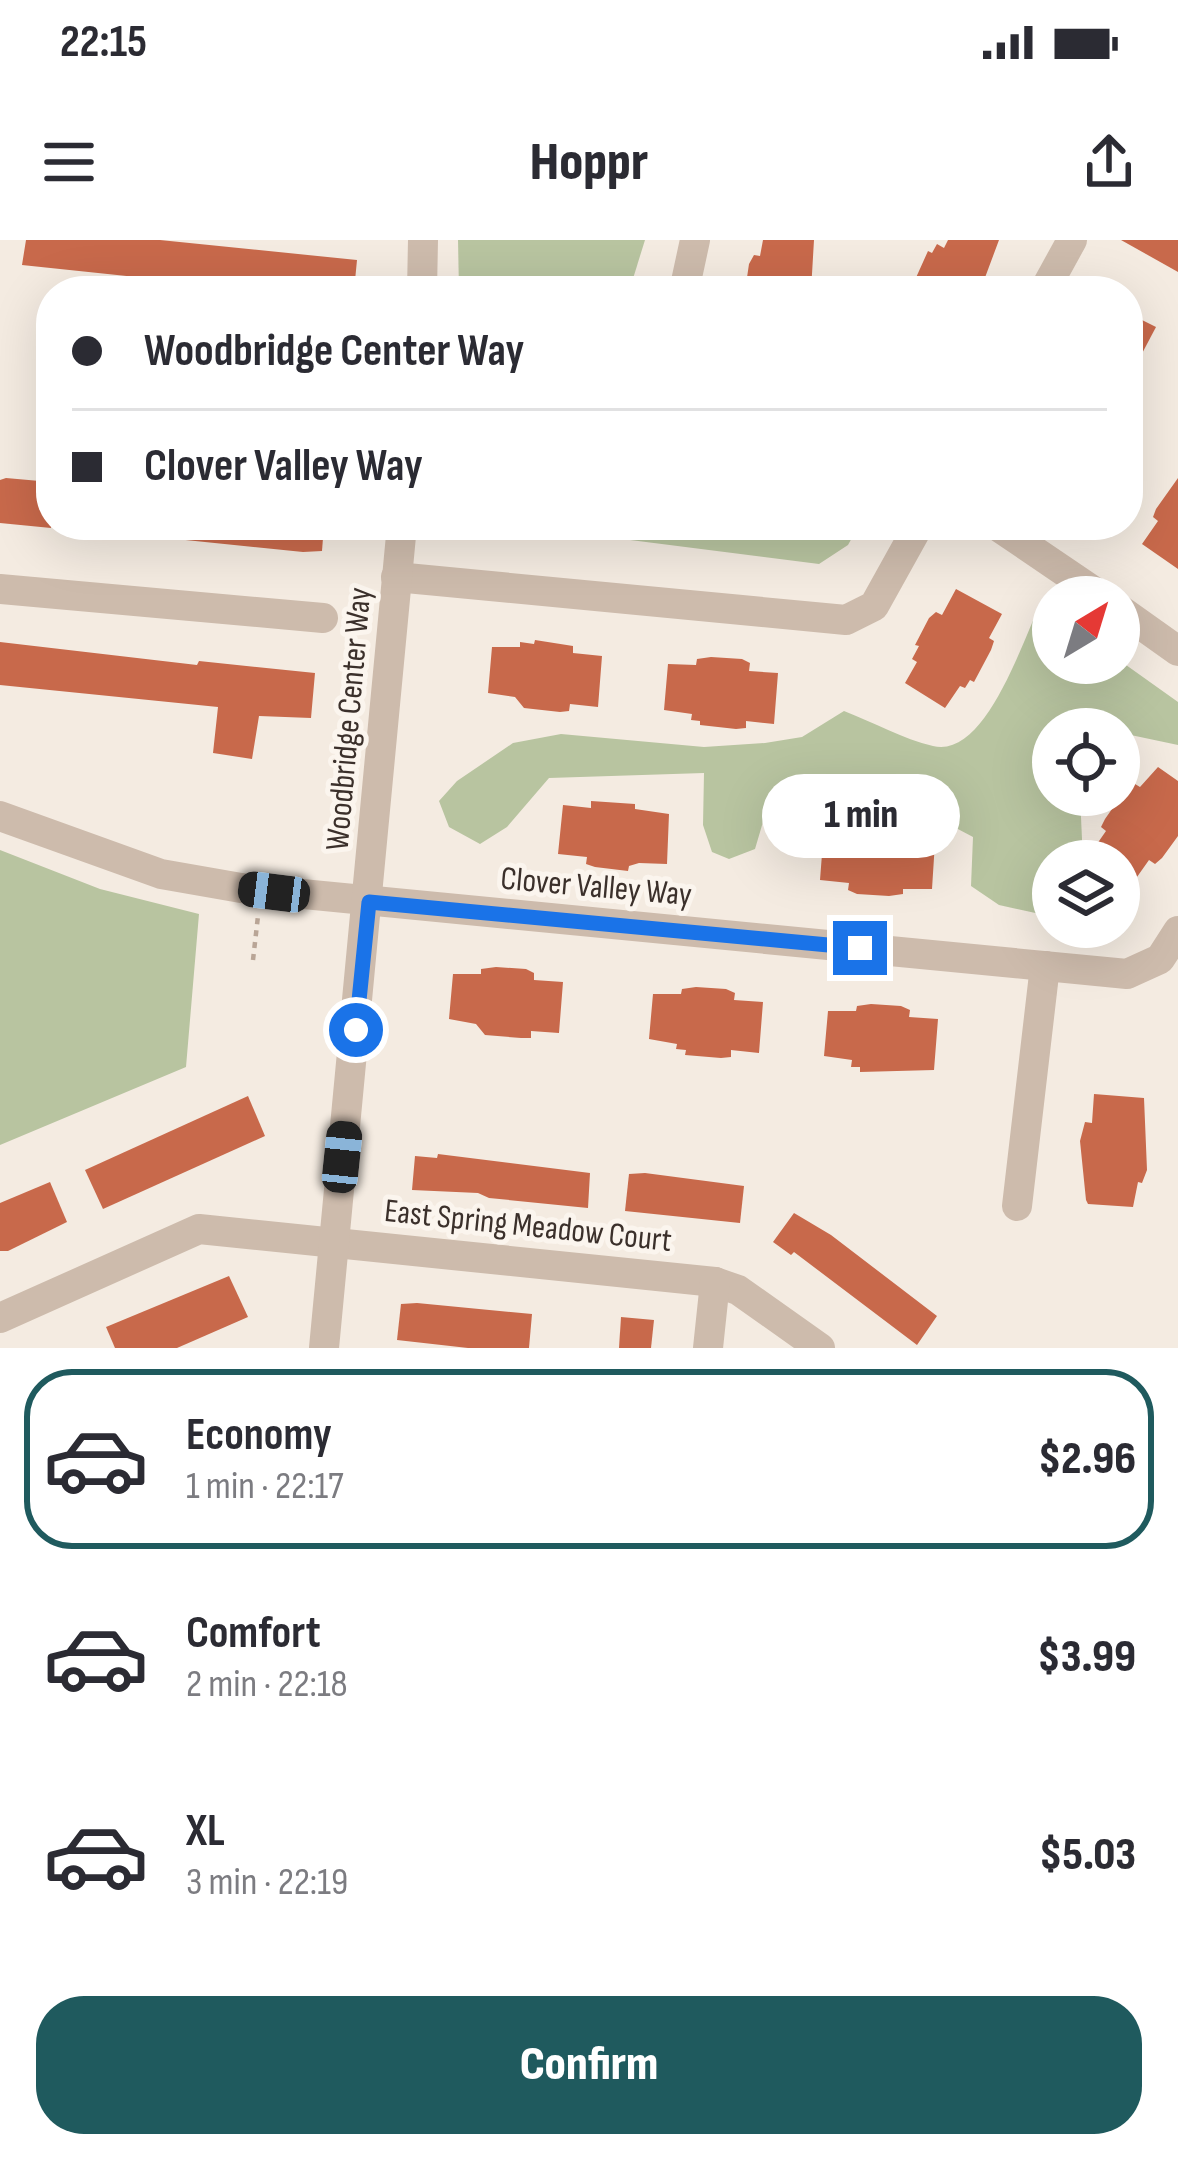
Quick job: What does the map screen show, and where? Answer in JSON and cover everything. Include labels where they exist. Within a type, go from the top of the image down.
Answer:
[{"type":"street","points":[[422,276],[423,240]]},
{"type":"street","points":[[687,276],[695,240]]},
{"type":"street","points":[[1053,276],[1072,240]]},
{"type":"street","name":"Woodbridge Center Way","points":[[324,1348],[400,540]]},
{"type":"street","points":[[396,577],[846,620],[874,606],[911,540]]},
{"type":"street","points":[[1018,540],[1071,576]]},
{"type":"street","points":[[0,589],[323,618]]},
{"type":"street","points":[[1140,624],[1178,651]]},
{"type":"street","name":"Clover Valley Way","points":[[0,816],[160,874],[369,902],[1127,974],[1160,959],[1178,931]]},
{"type":"street","points":[[1017,1206],[1045,966]]},
{"type":"street","name":"East Spring Meadow Court","points":[[0,1318],[200,1229],[715,1282],[738,1290],[820,1348]]},
{"type":"street","points":[[708,1348],[715,1282]]},
{"type":"path","points":[[254,960],[259,910]]},
{"type":"green space","points":[[458,240],[645,240],[634,276],[459,276]]},
{"type":"green space","points":[[630,540],[851,540],[819,564]]},
{"type":"green space","points":[[1032,623],[1032,684],[1140,684],[1140,675],[1178,702],[1178,745],[1140,737],[1140,708],[1032,708],[1032,816],[1081,816],[1082,840],[1032,840],[1032,912],[999,905],[971,886],[973,837],[920,809],[795,796],[768,805],[755,849],[729,859],[712,852],[703,825],[704,773],[549,778],[507,827],[480,844],[449,827],[439,801],[457,781],[513,743],[561,734],[704,747],[765,743],[802,737],[844,711],[922,743],[952,745],[985,717]]},
{"type":"green space","points":[[0,850],[100,889],[199,914],[186,1067],[0,1145]]},
{"type":"building","points":[[26,240],[160,240],[357,260],[355,276],[126,276],[22,265]]},
{"type":"building","points":[[763,240],[814,240],[812,276],[747,276],[754,255],[760,256]]},
{"type":"building","points":[[948,240],[999,240],[986,276],[917,276],[928,251],[932,253],[937,244],[944,248]]},
{"type":"building","points":[[1121,240],[1178,240],[1178,272]]},
{"type":"building","points":[[1143,320],[1156,327],[1143,352]]},
{"type":"building","points":[[1178,478],[1178,569],[1142,544],[1158,521],[1153,517],[1156,509]]},
{"type":"building","points":[[0,480],[36,481],[36,527],[0,523]]},
{"type":"building","points":[[186,540],[323,540],[322,551]]},
{"type":"building","points":[[956,589],[1002,614],[974,682],[960,686],[945,708],[905,683],[917,662],[912,659],[919,646],[915,645],[929,618],[936,612],[942,615]]},
{"type":"building","points":[[535,640],[573,646],[573,653],[602,656],[598,707],[570,704],[569,711],[560,712],[524,708],[515,697],[488,693],[492,647],[520,647],[520,642],[534,644]]},
{"type":"building","points":[[0,642],[315,673],[311,718],[259,716],[252,759],[213,753],[218,707],[0,685]]},
{"type":"building","points":[[697,659],[742,659],[750,663],[749,671],[778,673],[774,724],[746,721],[746,728],[736,729],[700,725],[691,720],[692,714],[664,710],[668,664],[696,665]]},
{"type":"building","points":[[1158,767],[1178,781],[1178,836],[1162,858],[1155,864],[1149,860],[1140,873],[1140,840],[1100,840],[1107,816],[1140,816],[1140,787]]},
{"type":"building","points":[[591,801],[635,804],[635,809],[669,814],[667,864],[639,863],[628,871],[586,864],[587,857],[558,854],[563,805],[591,808]]},
{"type":"building","points":[[853,825],[898,828],[909,832],[909,838],[935,842],[932,889],[903,889],[903,894],[889,896],[857,894],[848,890],[849,883],[820,880],[824,828],[853,830]]},
{"type":"building","points":[[481,969],[526,969],[534,973],[534,980],[563,982],[559,1033],[531,1031],[531,1038],[485,1035],[476,1024],[449,1019],[453,974],[481,974]]},
{"type":"building","points":[[682,989],[726,989],[735,993],[734,1000],[763,1002],[759,1053],[731,1050],[731,1057],[721,1058],[685,1055],[686,1050],[676,1049],[677,1044],[649,1039],[653,994],[681,994]]},
{"type":"building","points":[[857,1006],[901,1006],[910,1010],[909,1017],[938,1019],[934,1070],[860,1072],[860,1067],[851,1067],[852,1060],[824,1056],[828,1011],[856,1011]]},
{"type":"building","points":[[1094,1094],[1144,1098],[1147,1170],[1142,1183],[1138,1182],[1133,1207],[1088,1204],[1086,1200],[1080,1141],[1085,1122],[1092,1123]]},
{"type":"building","points":[[248,1096],[265,1136],[103,1209],[85,1170]]},
{"type":"building","points":[[438,1154],[590,1173],[588,1208],[478,1193],[412,1190],[415,1156],[437,1158]]},
{"type":"building","points":[[629,1174],[744,1186],[740,1223],[625,1211]]},
{"type":"building","points":[[50,1182],[67,1222],[0,1251],[0,1203]]},
{"type":"building","points":[[794,1213],[831,1235],[937,1316],[917,1345],[794,1252],[791,1255],[773,1242]]},
{"type":"building","points":[[229,1276],[248,1317],[177,1348],[115,1348],[106,1327]]},
{"type":"building","points":[[401,1304],[532,1314],[529,1348],[468,1348],[397,1340]]},
{"type":"building","points":[[621,1317],[654,1320],[651,1348],[619,1348]]},
{"type":"route","points":[[356,1030],[369,902],[860,948]]}]
